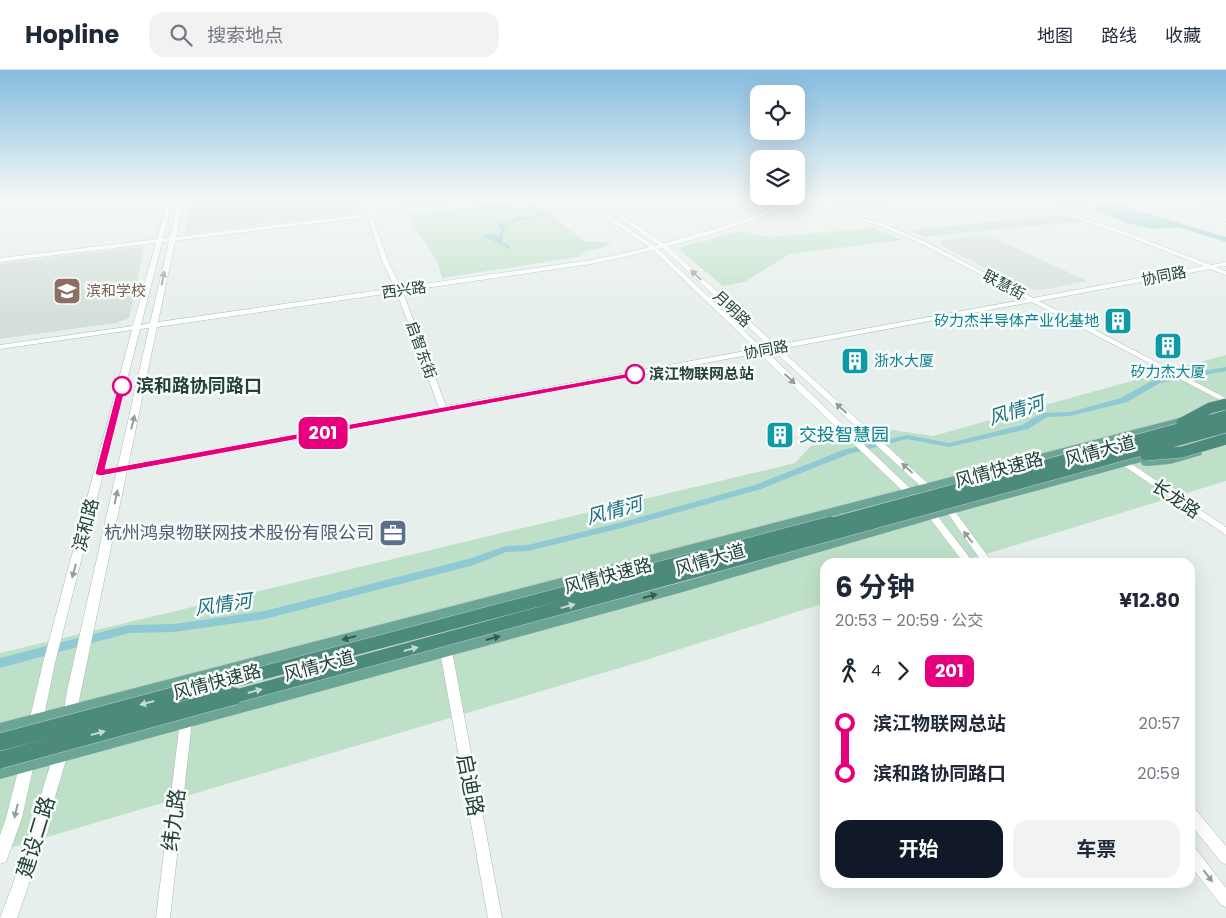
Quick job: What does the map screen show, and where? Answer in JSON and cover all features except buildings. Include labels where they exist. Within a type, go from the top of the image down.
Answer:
[{"type":"highway","points":[[1164,432],[1210,408],[1226,403]]},
{"type":"highway","name":"风情快速路","points":[[0,742],[1059,463],[1226,416]]},
{"type":"highway","name":"风情快速路","points":[[0,760],[1122,461],[1226,427]]},
{"type":"highway","points":[[1122,461],[1182,452],[1226,439]]},
{"type":"main road","name":"滨和路","points":[[60,755],[173,239]]},
{"type":"main road","name":"西兴路","points":[[651,246],[658,241],[667,239]]},
{"type":"main road","name":"西兴路","points":[[0,347],[155,322],[566,266],[651,246],[664,246],[690,239]]},
{"type":"main road","name":"滨和路","points":[[27,764],[49,663],[160,240]]},
{"type":"main road","name":"西兴路","points":[[0,341],[138,325]]},
{"type":"main road","name":"风情大道","points":[[0,730],[1226,409]]},
{"type":"main road","name":"风情大道","points":[[0,771],[679,588],[1122,461],[1226,435]]},
{"type":"main road","points":[[1122,461],[1170,461],[1226,444]]},
{"type":"main road","name":"建设二路","points":[[8,918],[22,884],[60,755]]},
{"type":"main road","name":"建设二路","points":[[0,856],[14,818],[27,764]]},
{"type":"street","points":[[0,260],[169,239]]},
{"type":"street","name":"启智东街","points":[[378,239],[385,261],[398,288],[444,410]]},
{"type":"street","name":"月明路","points":[[640,239],[651,246],[934,515],[965,558]]},
{"type":"street","name":"月明路","points":[[654,239],[952,510]]},
{"type":"street","name":"联慧街","points":[[912,239],[1190,382],[1226,403]]},
{"type":"street","points":[[1139,239],[1214,266]]},
{"type":"street","points":[[1145,239],[1226,271]]},
{"type":"street","name":"协同路","points":[[100,474],[1226,264]]},
{"type":"street","name":"长龙路","points":[[1122,461],[1226,532]]},
{"type":"street","points":[[952,510],[957,523],[984,558]]},
{"type":"street","name":"启迪路","points":[[446,651],[495,918]]},
{"type":"street","name":"纬九路","points":[[163,918],[186,721]]},
{"type":"street","points":[[1195,820],[1226,857]]},
{"type":"street","points":[[1195,860],[1226,900]]},
{"type":"shaded area","points":[[956,239],[996,239],[1087,281],[1042,290],[1023,288],[941,245],[940,241]]},
{"type":"shaded area","name":"滨和学校","points":[[138,247],[144,249],[129,318],[116,323],[0,339],[0,264]]},
{"type":"green space","points":[[422,239],[582,239],[587,242],[610,242],[608,246],[584,252],[578,257],[442,278],[438,263]]},
{"type":"green space","points":[[712,239],[902,240],[790,254],[744,282],[723,286],[681,251],[681,247]]},
{"type":"green space","points":[[1226,355],[1226,481],[973,558],[820,558],[820,605],[633,664],[0,851],[0,653],[795,463],[811,446],[892,430],[933,436]]},
{"type":"water","points":[[489,239],[503,239],[502,242],[510,246],[509,249]]},
{"type":"water","points":[[1215,239],[1226,239],[1226,242]]},
{"type":"waterway","name":"风情河","points":[[0,663],[129,629],[174,628],[265,615],[474,561],[505,549],[528,548],[626,524],[758,487],[846,452],[907,437],[949,445],[1025,427],[1045,415],[1070,414],[1124,400],[1158,381],[1226,369]]},
{"type":"bus line","name":"201","points":[[122,386],[100,474],[635,374]]},
{"type":"place","name":"滨和学校","points":[[67,291]]},
{"type":"place","name":"矽力杰半导体产业化基地","points":[[1118,321]]},
{"type":"place","name":"矽力杰大厦","points":[[1168,346]]},
{"type":"place","name":"浙水大厦","points":[[855,361]]},
{"type":"place","name":"滨江物联网总站","points":[[635,374]]},
{"type":"place","name":"滨和路协同路口","points":[[122,386]]},
{"type":"place","name":"交投智慧园","points":[[780,435]]},
{"type":"place","name":"杭州鸿泉物联网技术股份有限公司","points":[[393,533]]}]
